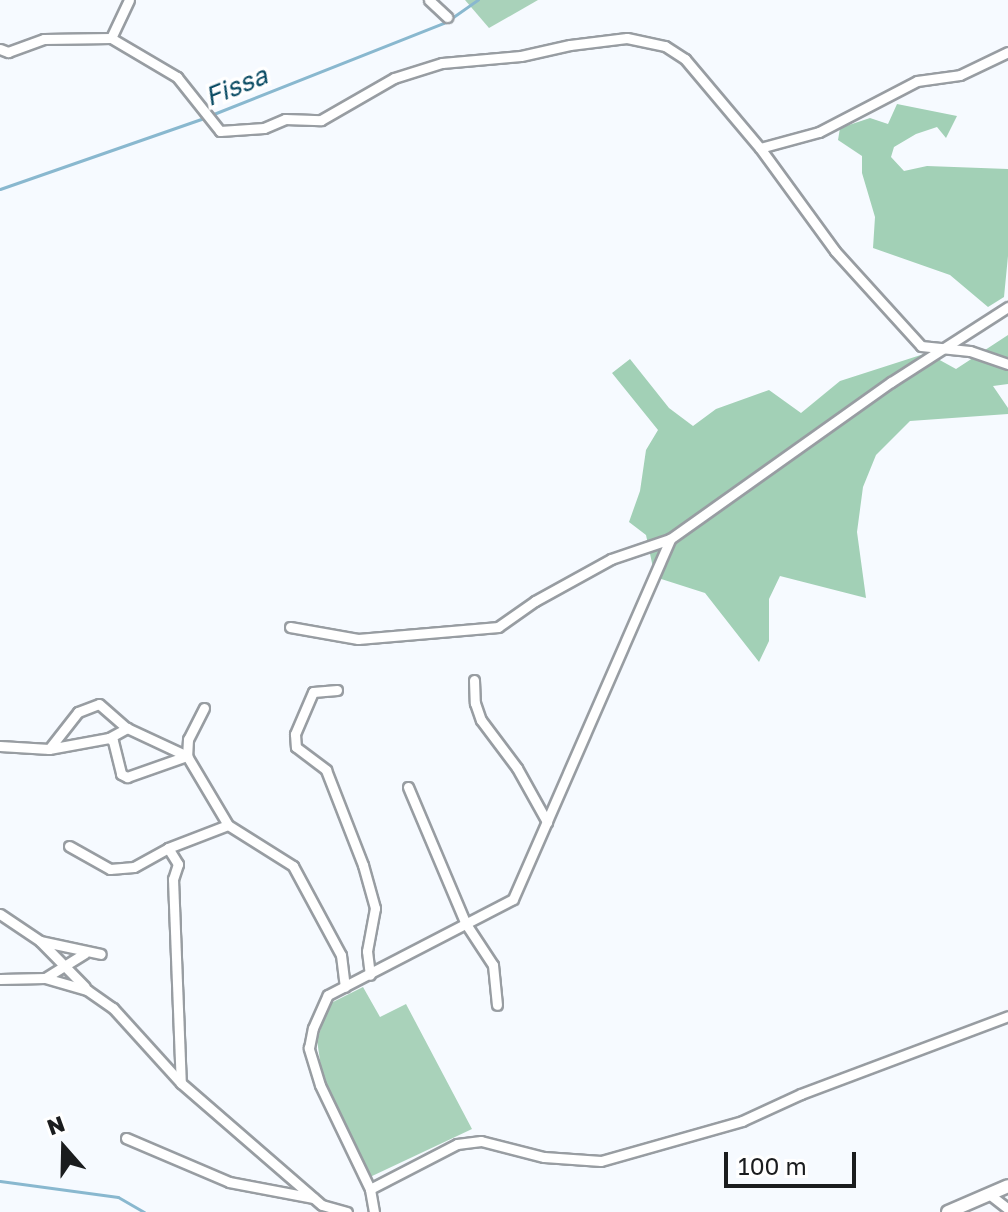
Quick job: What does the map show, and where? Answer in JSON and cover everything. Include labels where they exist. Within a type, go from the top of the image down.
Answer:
[{"type":"main road","points":[[955,1210],[1008,1186]]},
{"type":"street","points":[[111,38],[129,0]]},
{"type":"street","points":[[429,0],[447,17]]},
{"type":"street","points":[[0,49],[8,52],[44,39],[111,38],[177,77],[220,131],[264,128],[285,119],[321,120],[394,78],[442,63],[521,56],[570,45],[627,38],[665,46],[685,59],[760,148],[835,251],[921,346],[970,351],[1008,364]]},
{"type":"street","points":[[760,148],[819,132],[917,81],[960,75],[1008,52]]},
{"type":"street","points":[[290,627],[358,639],[498,627],[535,601],[611,559],[670,539],[891,382],[948,349],[1008,307]]},
{"type":"street","points":[[374,1212],[370,1189],[320,1085],[309,1048],[313,1028],[328,995],[513,899],[670,539]]},
{"type":"street","points":[[474,680],[475,703],[481,720],[517,768],[547,822]]},
{"type":"street","points":[[337,690],[313,692],[295,734],[296,747],[326,770],[363,865],[375,908],[367,951],[370,975]]},
{"type":"street","points":[[49,749],[78,712],[99,704],[127,728],[187,756]]},
{"type":"street","points":[[204,708],[188,739],[187,756],[228,825],[293,866],[341,955],[345,987]]},
{"type":"street","points":[[0,746],[49,749],[109,738],[127,728]]},
{"type":"street","points":[[109,738],[113,741],[121,774],[127,777],[187,756]]},
{"type":"street","points":[[408,787],[466,924],[493,965],[497,1005]]},
{"type":"street","points":[[69,846],[110,869],[134,867],[168,848],[228,825]]},
{"type":"street","points":[[168,848],[178,864],[173,879],[181,1083]]},
{"type":"street","points":[[0,914],[40,941],[87,990],[113,1008],[181,1083],[322,1205],[347,1212]]},
{"type":"street","points":[[40,941],[101,954]]},
{"type":"street","points":[[45,978],[85,953]]},
{"type":"street","points":[[0,979],[45,978],[87,990]]},
{"type":"street","points":[[370,1189],[457,1144],[481,1141],[544,1157],[601,1161],[742,1121],[801,1094],[1008,1016]]},
{"type":"street","points":[[126,1138],[229,1182],[314,1198]]},
{"type":"street","points":[[989,1194],[1008,1209]]},
{"type":"green space","points":[[465,0],[538,0],[489,28]]},
{"type":"green space","points":[[897,104],[957,116],[946,138],[937,127],[916,134],[894,147],[891,157],[904,171],[927,166],[1008,169],[1008,256],[1004,297],[988,307],[950,275],[873,248],[875,217],[862,173],[862,156],[838,140],[840,128],[870,118],[888,124]]},
{"type":"green space","points":[[1008,335],[1008,384],[993,386],[1008,408],[1008,414],[910,421],[876,455],[863,487],[857,532],[866,598],[780,576],[769,599],[769,641],[759,662],[705,593],[655,577],[646,535],[629,522],[640,491],[646,450],[658,430],[612,373],[630,359],[669,408],[693,426],[716,409],[769,390],[801,413],[840,381],[927,353],[956,369]]},
{"type":"green space","points":[[363,987],[380,1017],[406,1004],[472,1129],[370,1177],[323,1081],[317,1040],[329,1004]]},
{"type":"waterway","name":"Fissa","points":[[211,115],[446,22],[478,0]]},
{"type":"waterway","name":"Fissa","points":[[0,189],[204,118]]},
{"type":"waterway","points":[[0,1181],[118,1197],[144,1212]]}]
